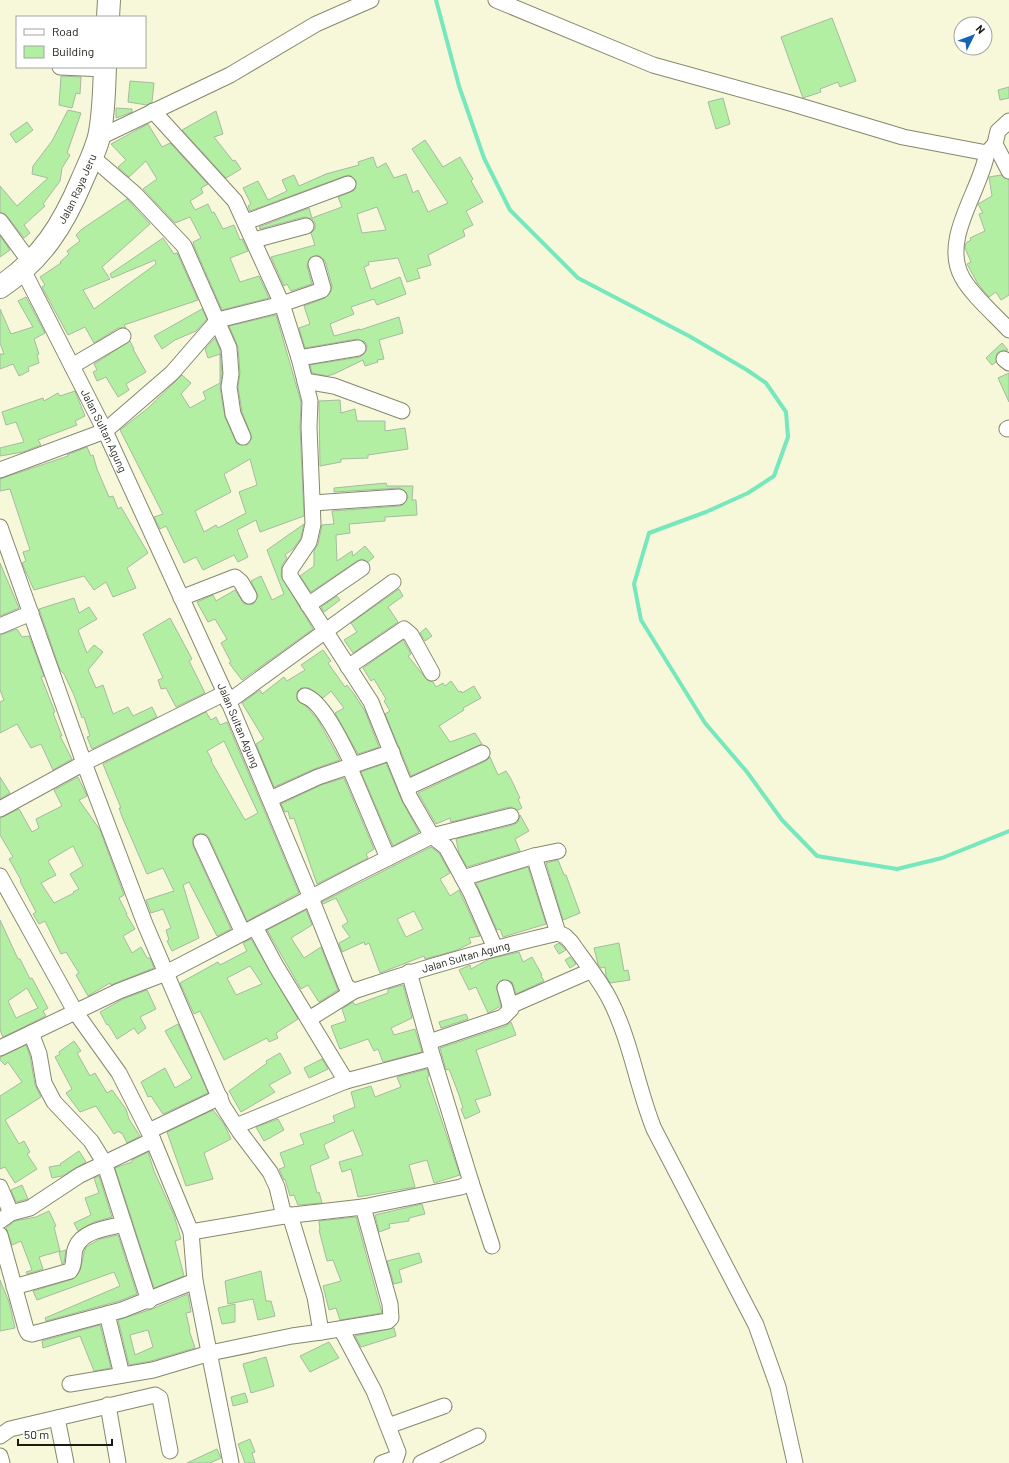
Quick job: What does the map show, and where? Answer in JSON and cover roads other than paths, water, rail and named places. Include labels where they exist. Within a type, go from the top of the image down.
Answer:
[{"type":"main road","points":[[108,16],[109,0]]},
{"type":"main road","name":"Jalan Raya Jeru","points":[[0,287],[27,266],[64,220],[95,147],[102,118],[105,68]]},
{"type":"street","points":[[243,437],[233,414],[229,348],[218,320],[184,246],[135,194],[95,147],[153,111],[230,75],[316,24],[371,0]]},
{"type":"street","points":[[496,0],[653,65],[790,103],[903,138],[991,148],[1009,171]]},
{"type":"street","points":[[153,111],[226,190],[235,202],[246,222],[282,304],[299,358],[307,390],[313,524],[309,542],[290,570],[290,576],[371,702],[406,788],[432,836],[446,847],[463,878],[495,948]]},
{"type":"street","points":[[1009,121],[998,131],[962,221],[954,247],[955,259],[962,278],[1009,330]]},
{"type":"street","points":[[246,222],[348,184]]},
{"type":"street","name":"Jalan Sultan Agung","points":[[0,221],[27,266],[72,366],[105,431],[181,598],[270,799],[346,986],[354,991],[409,972],[495,948],[558,933]]},
{"type":"street","points":[[254,240],[306,226]]},
{"type":"street","points":[[0,470],[105,431],[176,368],[218,320],[282,304],[322,290],[323,288],[316,264]]},
{"type":"street","points":[[72,366],[123,336]]},
{"type":"street","points":[[299,358],[358,348]]},
{"type":"street","points":[[307,390],[334,386],[402,411]]},
{"type":"street","points":[[313,503],[399,497]]},
{"type":"street","points":[[0,527],[84,763],[145,924],[220,1097],[236,1126],[270,1172],[277,1188],[315,1297],[321,1332]]},
{"type":"street","points":[[308,605],[362,568]]},
{"type":"street","points":[[181,598],[234,577],[241,582],[249,596]]},
{"type":"street","points":[[0,809],[84,763],[226,698],[326,632],[393,582]]},
{"type":"street","points":[[0,626],[31,613]]},
{"type":"street","points":[[348,667],[404,629],[411,635],[432,674]]},
{"type":"street","points":[[305,696],[310,697],[319,707],[341,741],[388,858]]},
{"type":"street","points":[[270,799],[318,777],[392,752]]},
{"type":"street","points":[[406,788],[482,753]]},
{"type":"street","points":[[2,1042],[30,1033],[76,1013],[119,991],[166,973],[432,836],[511,816]]},
{"type":"street","points":[[200,842],[249,930],[276,966],[346,1081]]},
{"type":"street","points":[[463,878],[534,856],[558,851]]},
{"type":"street","points":[[534,856],[558,933],[565,936],[571,942],[610,999],[626,1039],[644,1105],[654,1129],[756,1325],[778,1387],[796,1463]]},
{"type":"street","points":[[0,876],[76,1013],[119,1073],[151,1136],[191,1232],[196,1281],[210,1353],[228,1462]]},
{"type":"street","points":[[510,1006],[590,970]]},
{"type":"street","points":[[409,972],[433,1058],[492,1246]]},
{"type":"street","points":[[429,1042],[503,1017],[509,1013],[510,1006],[505,988]]},
{"type":"street","points":[[309,1019],[354,991]]},
{"type":"street","points":[[30,1033],[38,1054],[44,1083],[54,1102],[91,1141],[104,1162],[149,1301]]},
{"type":"street","points":[[236,1126],[346,1081],[433,1058]]},
{"type":"street","points":[[0,1187],[5,1217],[30,1208],[80,1175],[220,1097]]},
{"type":"street","points":[[191,1232],[287,1216],[363,1206],[461,1187],[471,1182]]},
{"type":"street","points":[[70,1384],[153,1370],[210,1353],[292,1336],[388,1320],[391,1318],[390,1304],[363,1206]]},
{"type":"street","points":[[14,1287],[70,1271],[73,1267],[76,1247],[80,1242],[96,1231],[124,1224]]},
{"type":"street","points":[[0,1235],[26,1329],[28,1333],[32,1334],[149,1301],[196,1281]]},
{"type":"street","points":[[107,1314],[122,1375]]},
{"type":"street","points":[[340,1329],[374,1390],[400,1459],[396,1458],[382,1463]]},
{"type":"street","points":[[0,1436],[10,1429],[108,1405],[158,1396],[170,1451]]},
{"type":"street","points":[[108,1405],[118,1463]]},
{"type":"street","points":[[388,1426],[444,1406]]},
{"type":"street","points":[[57,1418],[66,1463]]},
{"type":"street","points":[[421,1463],[478,1436]]},
{"type":"street","points":[[0,1456],[2,1463]]},
{"type":"waterway","points":[[436,0],[459,86],[484,158],[510,210],[578,278],[689,336],[747,370],[766,383],[786,412],[788,437],[774,476],[748,493],[706,512],[649,533],[634,584],[641,620],[705,723],[747,772],[782,820],[817,856],[897,869],[942,858],[1009,831]]}]
